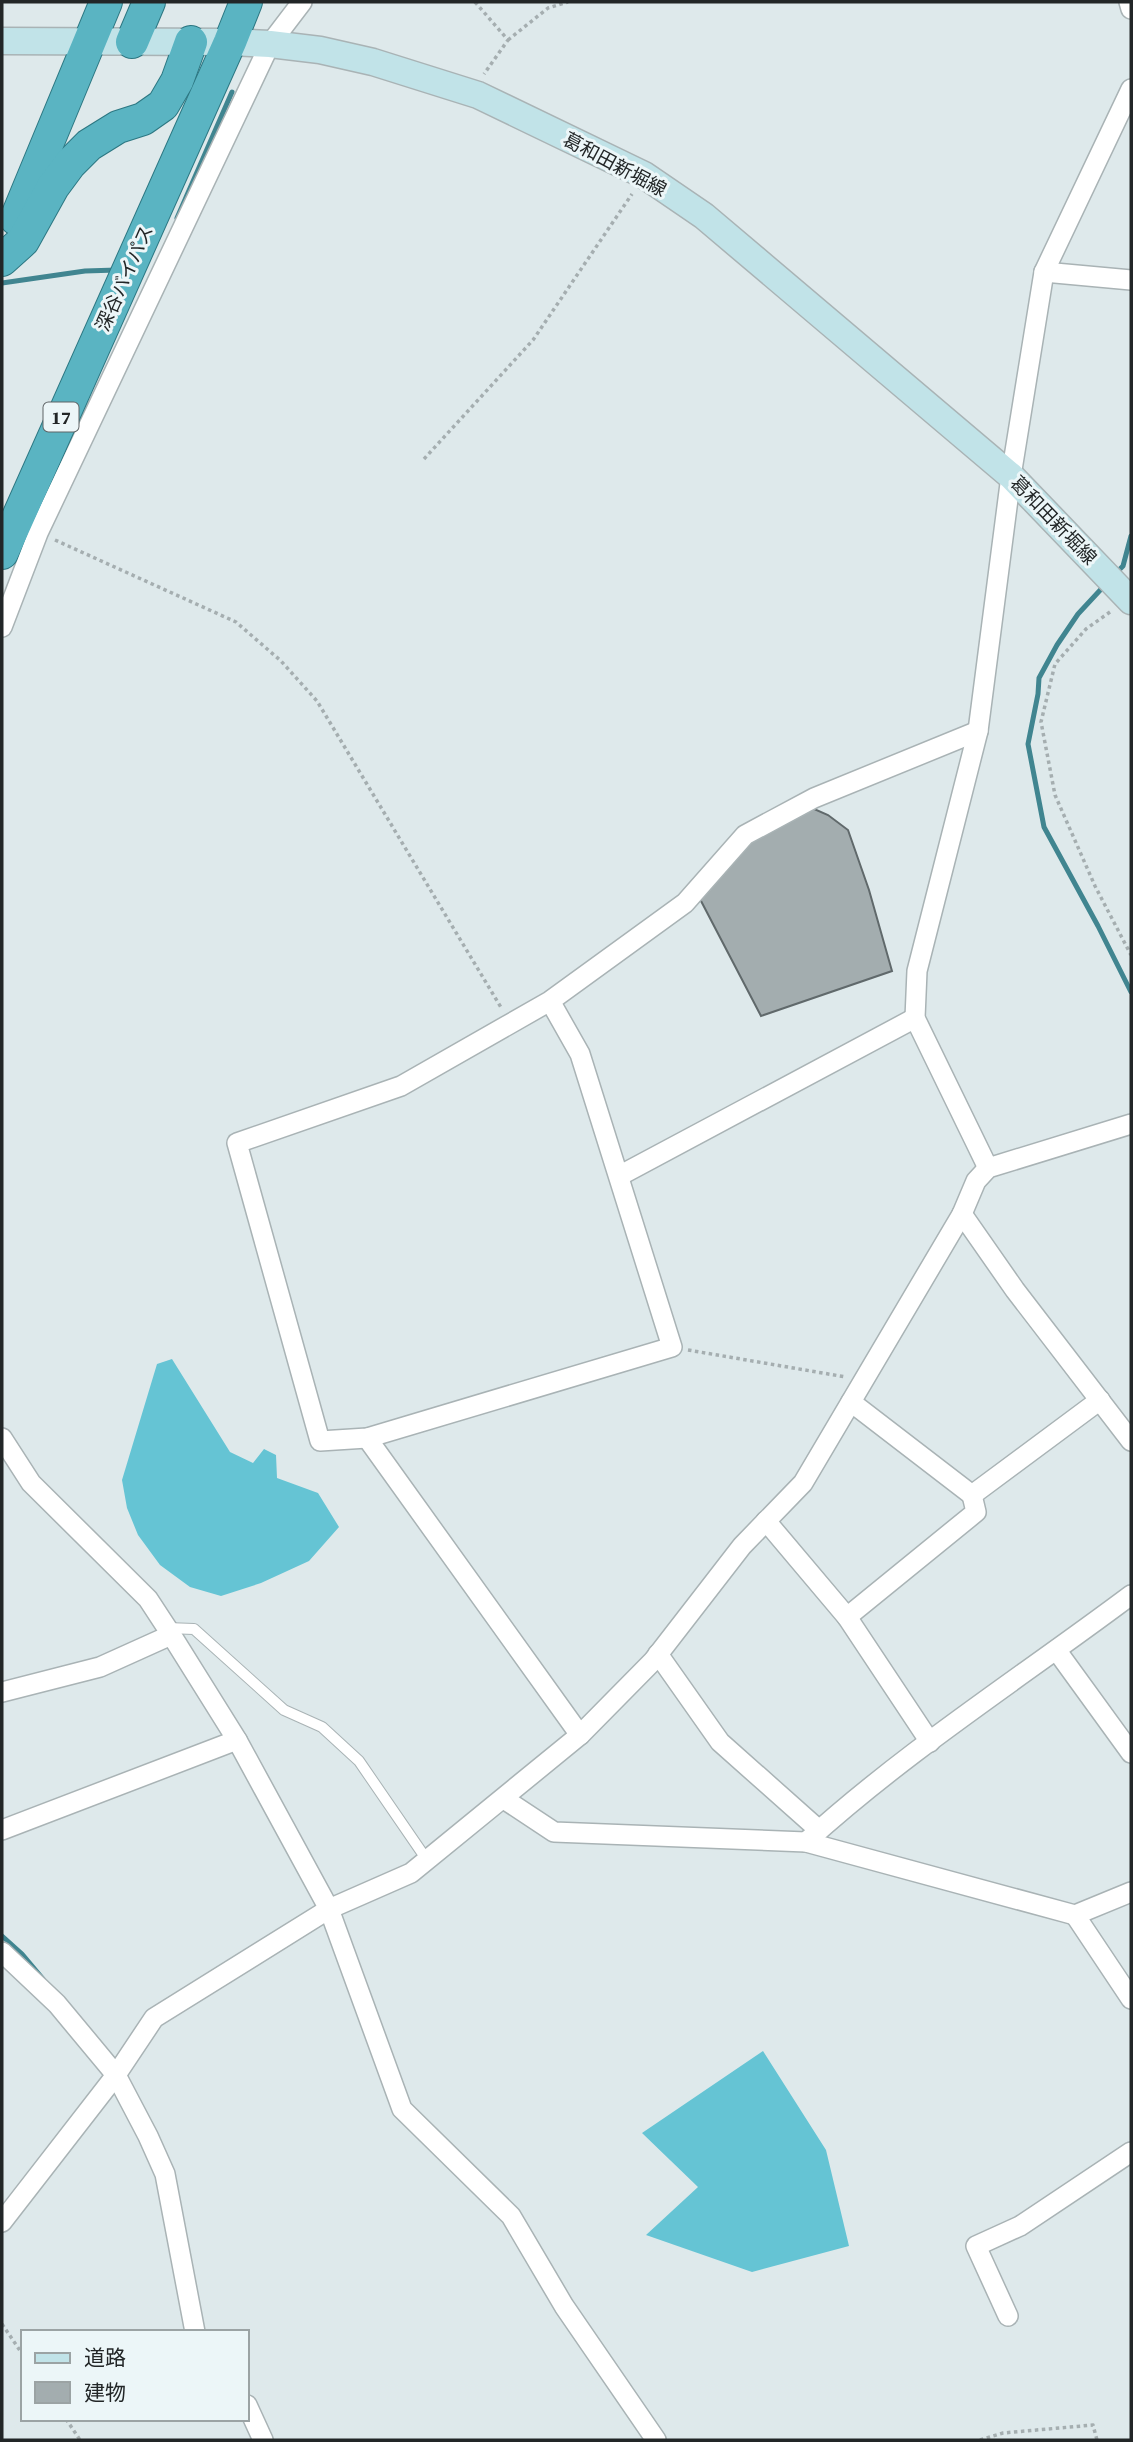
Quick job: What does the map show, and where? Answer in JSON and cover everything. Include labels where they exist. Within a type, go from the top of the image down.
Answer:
[{"type":"highway","points":[[2,253],[106,2]]},
{"type":"highway","points":[[132,42],[149,2]]},
{"type":"highway","name":"深谷バイパス","points":[[2,553],[246,2]]},
{"type":"highway","points":[[2,260],[23,241],[53,187],[89,145],[118,127],[143,119],[163,105],[177,81],[191,42]]},
{"type":"main road","name":"葛和田新堀線","points":[[2,41],[230,42],[320,50],[373,62],[470,92],[645,175],[704,216],[1011,476],[1120,589]]},
{"type":"street","points":[[2,627],[18,522],[270,44],[302,2]]},
{"type":"street","points":[[1129,2],[1131,9]]},
{"type":"street","points":[[988,1168],[915,1018],[917,971],[978,731],[1011,476],[1044,272],[1131,89]]},
{"type":"street","points":[[1044,272],[1131,281]]},
{"type":"street","points":[[550,1001],[580,1054],[672,1347],[367,1438],[320,1441],[237,1143],[401,1086],[550,1001],[685,903],[745,835],[814,799],[978,731]]},
{"type":"street","points":[[619,1176],[915,1018]]},
{"type":"street","points":[[2,2222],[116,2075],[154,2018],[329,1909],[411,1873],[580,1735],[658,1654],[742,1546],[803,1483],[962,1214],[976,1181],[988,1168],[1131,1124]]},
{"type":"street","points":[[962,1214],[1015,1290],[1131,1441]]},
{"type":"street","points":[[972,1495],[1100,1401]]},
{"type":"street","points":[[847,1617],[976,1511],[972,1495],[851,1402]]},
{"type":"street","points":[[2,1438],[31,1483],[148,1599],[169,1631],[237,1740],[329,1909],[402,2109],[511,2216],[564,2306],[656,2440]]},
{"type":"street","points":[[367,1438],[580,1735]]},
{"type":"street","points":[[766,1521],[847,1617],[930,1742]]},
{"type":"street","points":[[812,1836],[930,1742],[1131,1595]]},
{"type":"street","points":[[2,1692],[100,1667],[169,1631]]},
{"type":"street","points":[[1057,1651],[1131,1753]]},
{"type":"street","points":[[658,1654],[720,1742],[812,1836]]},
{"type":"street","points":[[2,1829],[237,1740]]},
{"type":"street","points":[[504,1799],[554,1832],[812,1836],[1075,1915],[1131,1892]]},
{"type":"street","points":[[1075,1915],[1131,1999]]},
{"type":"street","points":[[2,1952],[57,2004],[116,2075],[165,2174],[195,2330]]},
{"type":"street","points":[[1008,2316],[976,2246],[1020,2226],[1131,2152]]},
{"type":"street","points":[[248,2407],[263,2440]]},
{"type":"lane","points":[[169,1631],[194,1629],[284,1710],[322,1727],[359,1761],[427,1860]]},
{"type":"path","points":[[475,2],[508,40]]},
{"type":"path","points":[[470,92],[508,40],[548,8],[568,2]]},
{"type":"path","points":[[424,459],[533,340],[645,175]]},
{"type":"path","points":[[18,522],[236,622],[281,661],[317,701],[511,1023]]},
{"type":"path","points":[[1120,589],[1055,664],[1041,722],[1055,795],[1095,886],[1131,955]]},
{"type":"path","points":[[672,1347],[841,1375],[861,1384]]},
{"type":"path","points":[[2,2324],[21,2352]]},
{"type":"path","points":[[67,2421],[80,2440]]},
{"type":"path","points":[[980,2440],[1003,2433],[1093,2425],[1097,2440]]},
{"type":"shaded area","points":[[172,1359],[230,1452],[253,1463],[264,1449],[276,1455],[277,1478],[318,1493],[339,1527],[309,1561],[261,1583],[221,1596],[190,1587],[160,1565],[138,1535],[127,1508],[122,1480],[157,1364]]},
{"type":"shaded area","points":[[763,2051],[826,2150],[849,2246],[752,2272],[646,2235],[698,2187],[642,2133]]},
{"type":"building","points":[[805,805],[828,815],[848,830],[869,890],[892,971],[761,1016],[700,899],[747,836]]},
{"type":"waterway","points":[[177,218],[232,92]]},
{"type":"waterway","points":[[2,283],[85,271],[117,270]]},
{"type":"waterway","points":[[1115,574],[1123,566],[1131,536]]},
{"type":"waterway","points":[[1104,586],[1078,614],[1039,678],[1028,744],[1044,827],[1131,992]]},
{"type":"waterway","points":[[2,1936],[43,1979]]}]
